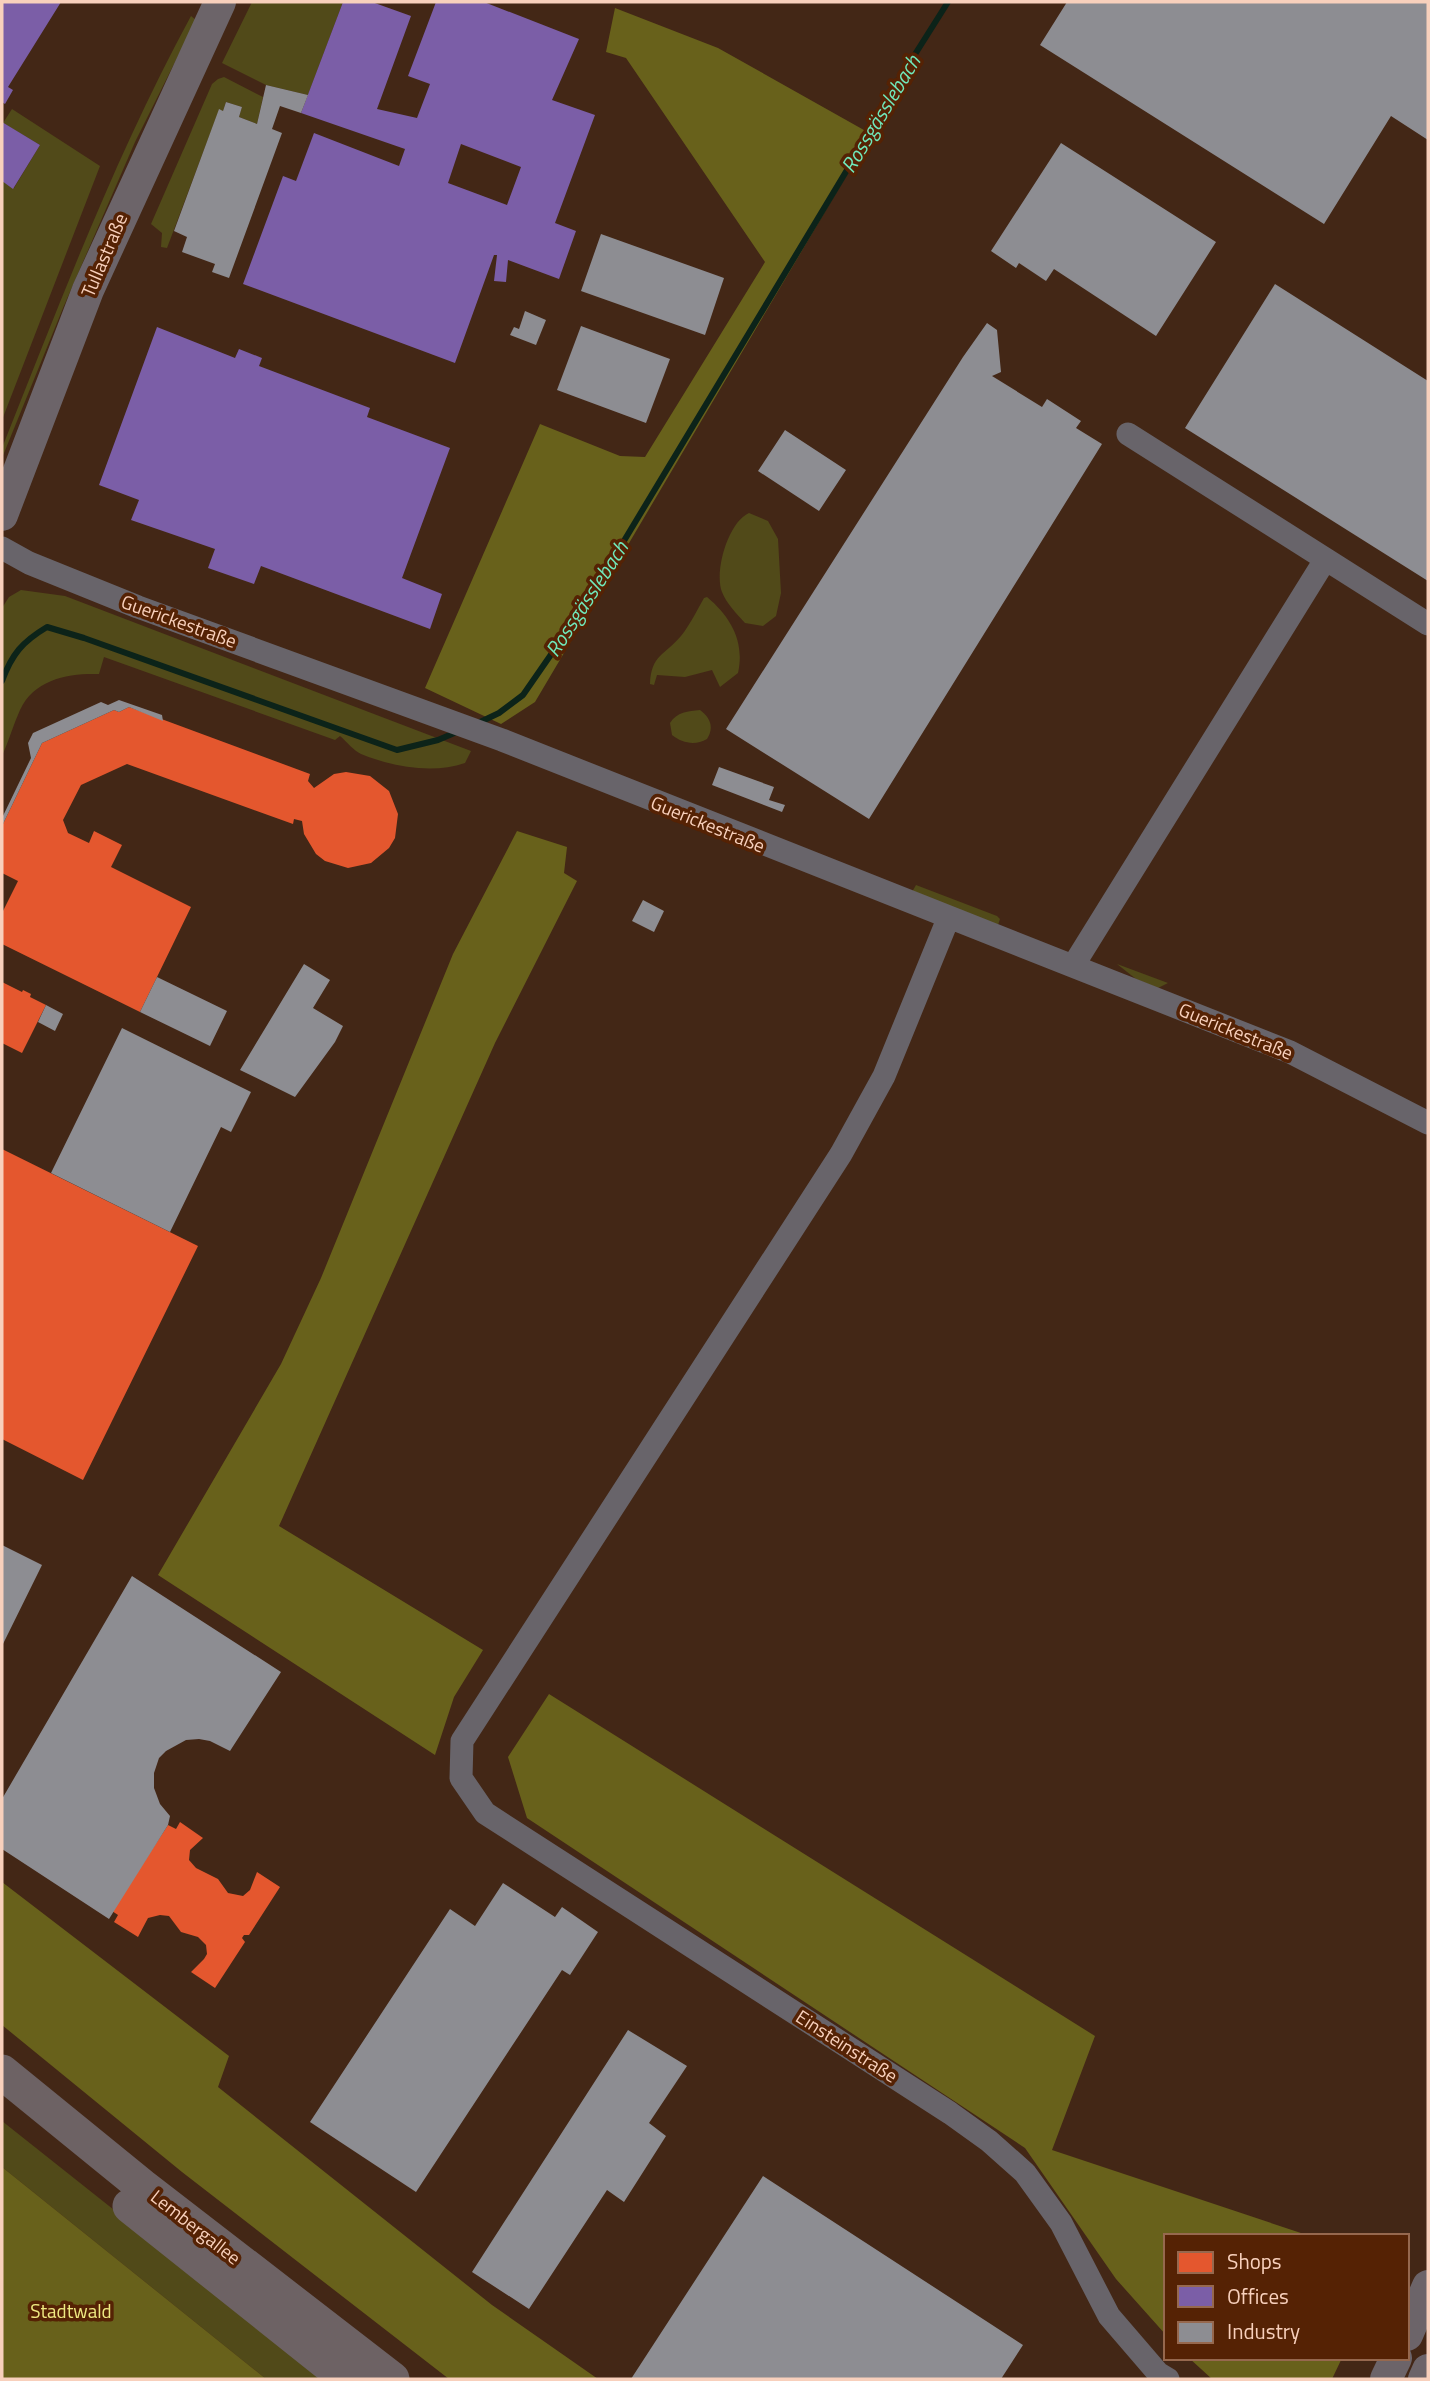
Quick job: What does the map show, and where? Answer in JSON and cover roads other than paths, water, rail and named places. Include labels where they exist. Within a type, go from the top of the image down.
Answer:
[{"type":"main road","name":"Lembergallee","points":[[2,2072],[142,2186],[392,2379]]},
{"type":"main road","name":"Lembergallee","points":[[2,2104],[347,2379]]},
{"type":"street","name":"Tullastraße","points":[[2,515],[89,290],[220,2]]},
{"type":"street","points":[[1128,434],[1428,624]]},
{"type":"street","name":"Guerickestraße","points":[[2,548],[29,563],[138,607],[486,734],[948,919],[1290,1052],[1422,1114]]},
{"type":"street","points":[[1073,966],[1325,561]]},
{"type":"street","name":"Einsteinstraße","points":[[948,919],[884,1076],[841,1154],[462,1741],[461,1778],[485,1813],[989,2141],[1025,2173],[1061,2223],[1109,2316],[1158,2372],[1168,2379]]},
{"type":"street","points":[[1409,2330],[1428,2286]]},
{"type":"street","points":[[1386,2379],[1395,2360]]},
{"type":"street","points":[[1424,2379],[1428,2370]]},
{"type":"waterway","name":"Rossgässlebach","points":[[476,724],[499,713],[523,695],[586,604],[895,86],[948,2]]},
{"type":"waterway","name":"Rossgässlebach","points":[[2,681],[19,650],[47,627],[397,750],[438,740],[459,731]]},
{"type":"park label","name":"Stadtwald","points":[[71,2311]]}]
